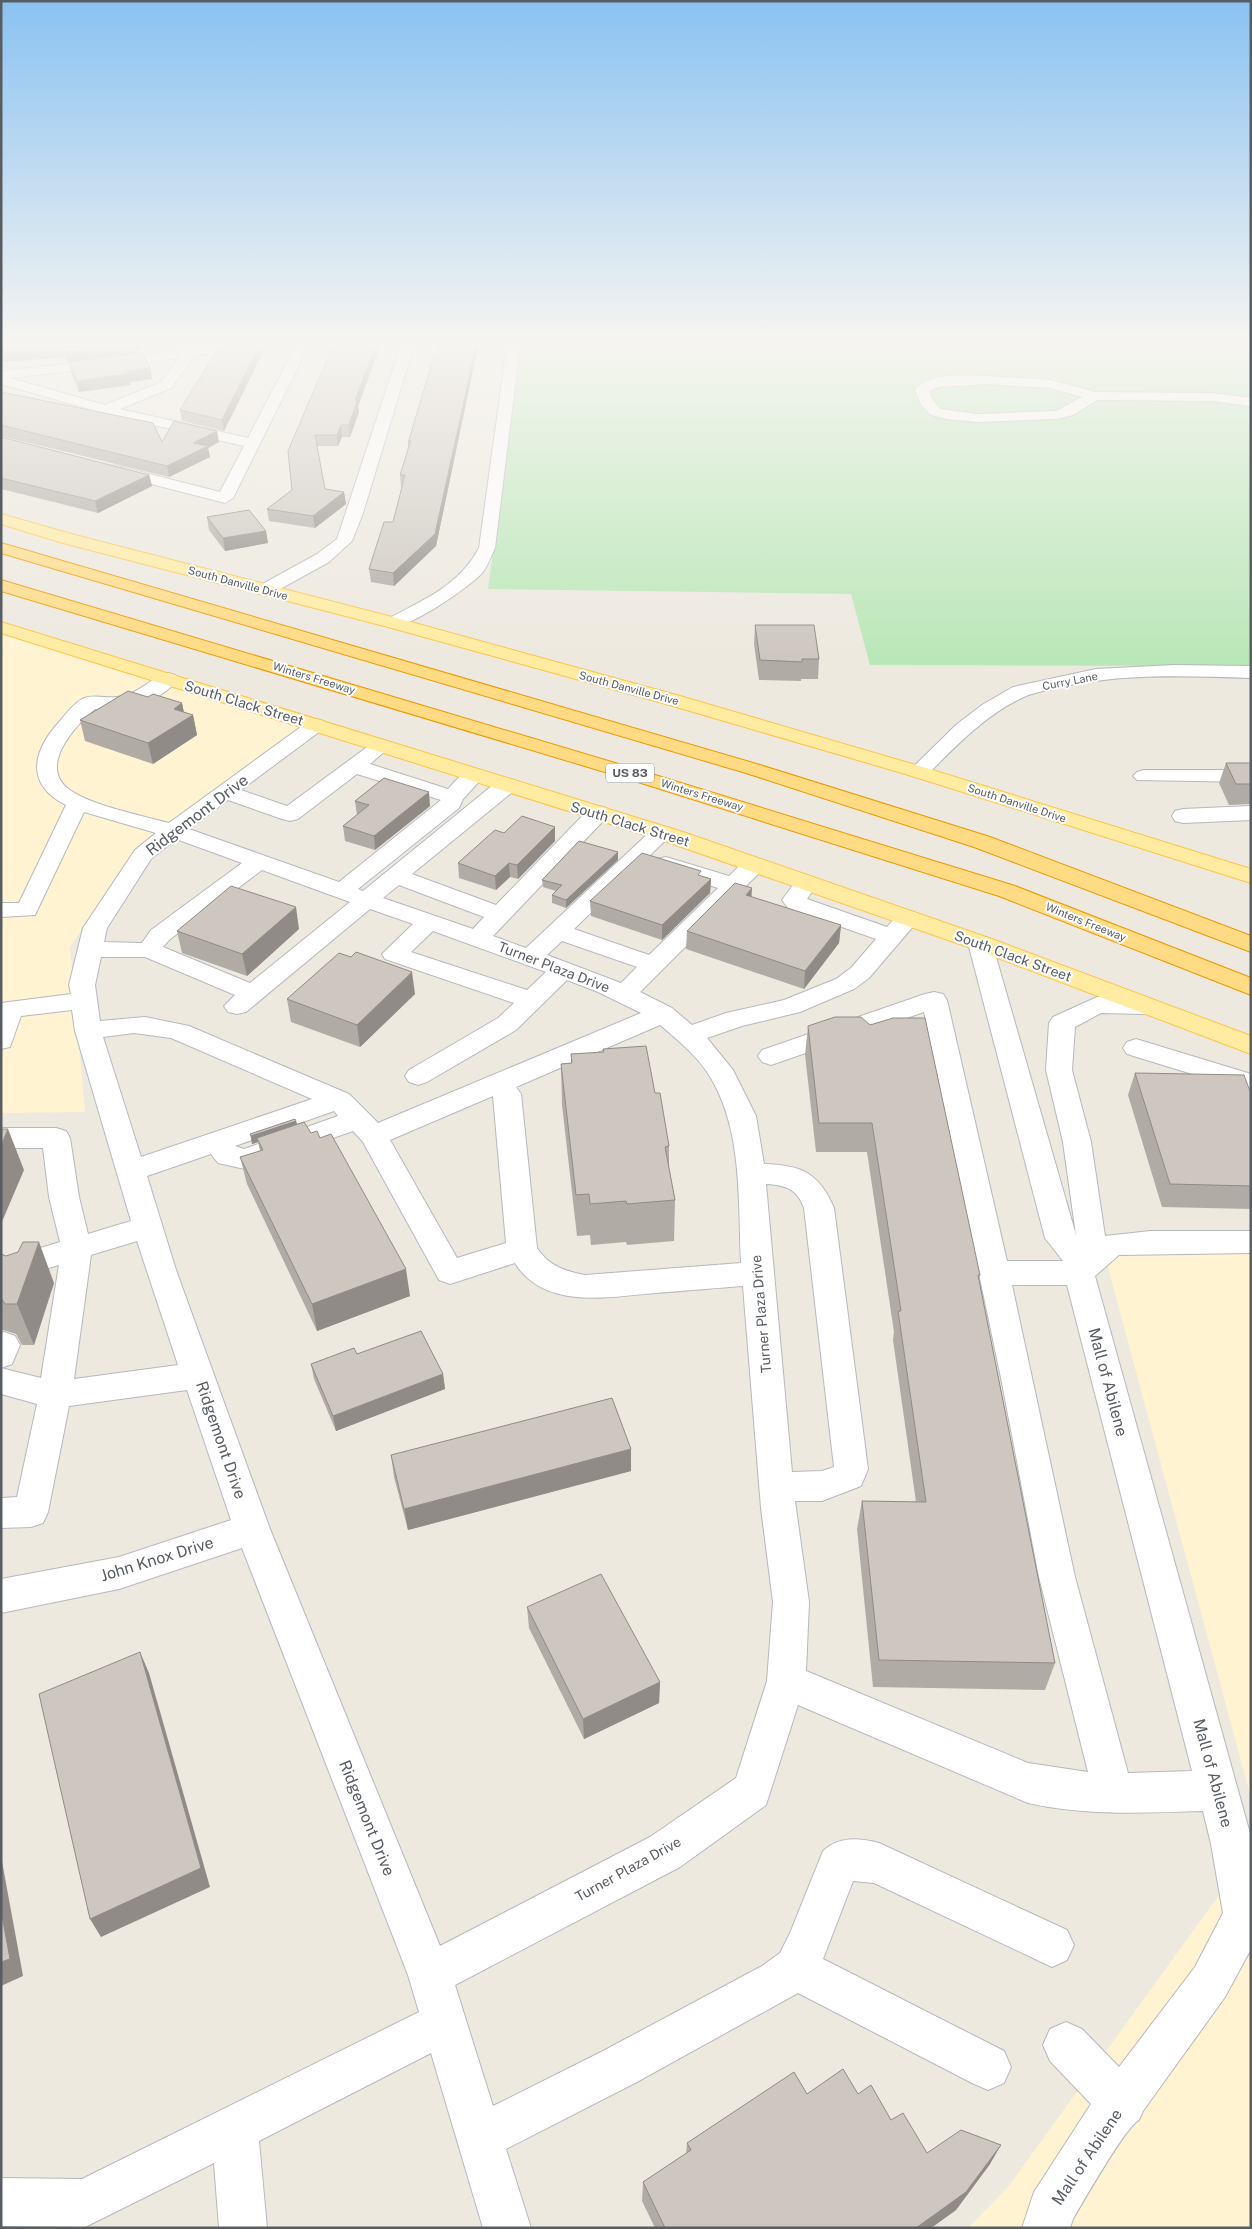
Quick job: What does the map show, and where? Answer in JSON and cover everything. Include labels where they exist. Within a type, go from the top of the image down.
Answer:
[{"type":"highway","points":[[1,548],[753,769],[982,842],[1251,946]]},
{"type":"highway","name":"Winters Freeway","points":[[1,585],[645,778],[1007,891],[1251,987]]},
{"type":"main road","name":"South Danville Drive","points":[[1,519],[69,539],[394,623],[672,700],[918,772],[1251,876]]},
{"type":"main road","name":"South Clack Street","points":[[1,627],[662,833],[980,943],[1251,1046]]},
{"type":"street","points":[[104,467],[225,498],[250,449]]},
{"type":"street","points":[[265,590],[322,558],[344,541],[375,449]]},
{"type":"street","points":[[394,623],[454,589],[476,569],[487,548],[500,449]]},
{"type":"street","name":"Curry Lane","points":[[918,772],[946,744],[992,707],[1018,692],[1064,680],[1128,671],[1251,672]]},
{"type":"street","name":"Turner Plaza Drive","points":[[168,679],[137,699],[124,704],[90,703],[60,731],[53,746],[47,776],[55,790],[78,802],[172,830],[531,957],[624,994],[663,1014],[688,1036],[724,1076],[742,1116],[751,1174],[757,1273],[777,1486],[791,1602],[786,1681],[752,1791],[665,1852],[430,1975]]},
{"type":"street","name":"Ridgemont Drive","points":[[316,725],[172,830],[143,856],[94,928],[82,985],[86,1015],[131,1171],[198,1375],[252,1529],[430,1975],[446,2022],[506,2228]]},
{"type":"street","points":[[226,792],[290,814],[381,746]]},
{"type":"street","points":[[354,766],[452,797]]},
{"type":"street","points":[[90,949],[149,950],[244,999],[451,803],[452,797],[474,775]]},
{"type":"street","points":[[1144,776],[1251,776]]},
{"type":"street","points":[[354,895],[395,876],[507,785]]},
{"type":"street","points":[[1,910],[26,910],[78,802]]},
{"type":"street","points":[[477,938],[598,813]]},
{"type":"street","points":[[1183,816],[1251,813]]},
{"type":"street","points":[[531,957],[662,833]]},
{"type":"street","points":[[638,855],[733,885]]},
{"type":"street","points":[[149,950],[160,935],[259,861]]},
{"type":"street","points":[[624,994],[754,864]]},
{"type":"street","points":[[395,876],[500,915]]},
{"type":"street","points":[[806,883],[794,900],[796,903],[892,937]]},
{"type":"street","points":[[688,1036],[735,1018],[791,1006],[845,984],[860,973],[908,918]]},
{"type":"street","points":[[429,922],[394,954],[531,1000]]},
{"type":"street","points":[[558,932],[654,965]]},
{"type":"street","name":"Mall of Abilene","points":[[980,943],[1060,1238],[1078,1264],[1218,1790],[1241,1844],[1245,1916],[1210,1982],[1123,2104],[1110,2119],[1051,2209],[1046,2228]]},
{"type":"street","points":[[418,1076],[507,1024],[564,970]]},
{"type":"street","points":[[771,1056],[934,1000],[994,1273],[1057,1577],[1113,1792]]},
{"type":"street","points":[[1078,1264],[1091,1238],[1077,1142],[1060,1070],[1062,1023],[1097,1005],[1144,1006]]},
{"type":"street","points":[[1,1041],[5,1012],[86,1015],[158,1025],[357,1118],[450,1272],[522,1249]]},
{"type":"street","points":[[131,1171],[216,1142],[228,1156],[245,1159],[357,1118],[497,1084],[663,1014]]},
{"type":"street","points":[[1136,1048],[1251,1083]]},
{"type":"street","points":[[497,1084],[507,1094],[522,1249],[534,1268],[556,1281],[585,1287],[757,1273]]},
{"type":"street","points":[[1,1138],[56,1138],[64,1196],[77,1248],[55,1395],[31,1512],[1,1513]]},
{"type":"street","points":[[1034,1140],[1077,1142]]},
{"type":"street","points":[[751,1174],[798,1178],[814,1194],[818,1208],[851,1469],[849,1476],[822,1486],[777,1486]]},
{"type":"street","points":[[23,1283],[28,1263],[148,1227]]},
{"type":"street","points":[[994,1273],[1078,1264],[1114,1244],[1141,1242],[1251,1242]]},
{"type":"street","points":[[1,1381],[55,1395],[198,1375]]},
{"type":"street","name":"John Knox Drive","points":[[1,1596],[119,1574],[252,1529]]},
{"type":"street","points":[[786,1681],[1028,1784],[1057,1791],[1218,1790]]},
{"type":"street","points":[[480,2137],[619,2067],[777,1981],[795,1968],[806,1947],[838,1866],[844,1860],[879,1864],[1052,1945]]},
{"type":"street","points":[[795,1968],[988,2067]]},
{"type":"street","points":[[1,2202],[85,2203],[446,2022]]},
{"type":"street","points":[[1066,2045],[1123,2104]]},
{"type":"street","points":[[234,2128],[243,2228]]},
{"type":"shaded area","points":[[1,631],[302,727],[138,846],[70,947],[85,1112],[1,1113]]},
{"type":"shaded area","points":[[1104,1253],[1251,1253],[1251,1798]]},
{"type":"shaded area","points":[[1251,1880],[1251,2228],[968,2228],[1008,2187],[1219,1895]]},
{"type":"green space","points":[[507,449],[1251,449],[1251,666],[870,665],[851,594],[488,589]]},
{"type":"building","points":[[1,449],[48,449],[149,475],[95,501],[1,478]]},
{"type":"building","points":[[98,449],[202,449],[167,466]]},
{"type":"building","points":[[289,449],[318,449],[325,489],[344,492],[313,516],[267,509],[292,490]]},
{"type":"building","points":[[408,449],[454,449],[435,534],[393,573],[369,569],[384,522],[393,522],[405,475],[400,475]]},
{"type":"building","points":[[249,510],[266,531],[223,538],[207,517]]},
{"type":"building","points":[[755,625],[814,625],[819,659],[802,659],[802,662],[760,660]]},
{"type":"building","points":[[128,691],[148,697],[153,694],[182,703],[174,709],[193,715],[148,743],[80,720]]},
{"type":"building","points":[[1226,763],[1251,763],[1251,784],[1236,784]]},
{"type":"building","points":[[384,778],[429,792],[374,836],[343,826],[369,805],[355,801]]},
{"type":"building","points":[[522,816],[555,827],[517,865],[509,863],[495,876],[458,863],[495,830],[504,833]]},
{"type":"building","points":[[579,841],[618,852],[566,900],[552,895],[562,885],[542,880]]},
{"type":"building","points":[[642,853],[701,871],[698,875],[711,879],[662,925],[590,901]]},
{"type":"building","points":[[735,883],[752,888],[746,895],[841,925],[805,971],[687,931]]},
{"type":"building","points":[[231,886],[296,907],[242,954],[177,931]]},
{"type":"building","points":[[356,952],[412,972],[357,1025],[287,999],[339,953],[351,957]]},
{"type":"building","points":[[835,1017],[861,1017],[870,1025],[893,1018],[925,1018],[980,1275],[978,1275],[1055,1663],[879,1660],[862,1501],[926,1502],[898,1311],[901,1311],[872,1123],[819,1123],[808,1026]]},
{"type":"building","points":[[646,1046],[655,1093],[660,1093],[669,1146],[665,1147],[675,1200],[627,1204],[626,1201],[590,1204],[589,1194],[576,1195],[561,1064],[572,1063],[571,1054],[604,1052],[603,1049]]},
{"type":"building","points":[[1135,1073],[1244,1075],[1251,1094],[1251,1186],[1170,1184]]},
{"type":"building","points":[[295,1119],[296,1121],[251,1136],[250,1134]]},
{"type":"building","points":[[304,1122],[311,1133],[317,1131],[320,1138],[331,1134],[406,1269],[312,1304],[240,1157],[263,1150],[257,1138]]},
{"type":"building","points":[[1,1129],[8,1129],[1,1146]]},
{"type":"building","points":[[23,1242],[39,1242],[17,1304],[5,1304],[1,1298],[1,1254],[6,1256],[18,1252]]},
{"type":"building","points":[[421,1331],[443,1374],[333,1416],[311,1364],[354,1348],[357,1354]]},
{"type":"building","points":[[612,1398],[631,1449],[404,1509],[391,1455]]},
{"type":"building","points":[[601,1574],[660,1682],[583,1719],[527,1607]]},
{"type":"building","points":[[140,1652],[201,1868],[90,1919],[39,1694]]},
{"type":"building","points":[[1,1910],[10,1959],[1,1962]]},
{"type":"building","points":[[843,2069],[858,2094],[871,2085],[891,2120],[903,2113],[927,2153],[961,2130],[1001,2145],[966,2192],[916,2228],[665,2228],[643,2182],[691,2150],[687,2143],[794,2072],[807,2094]]}]
